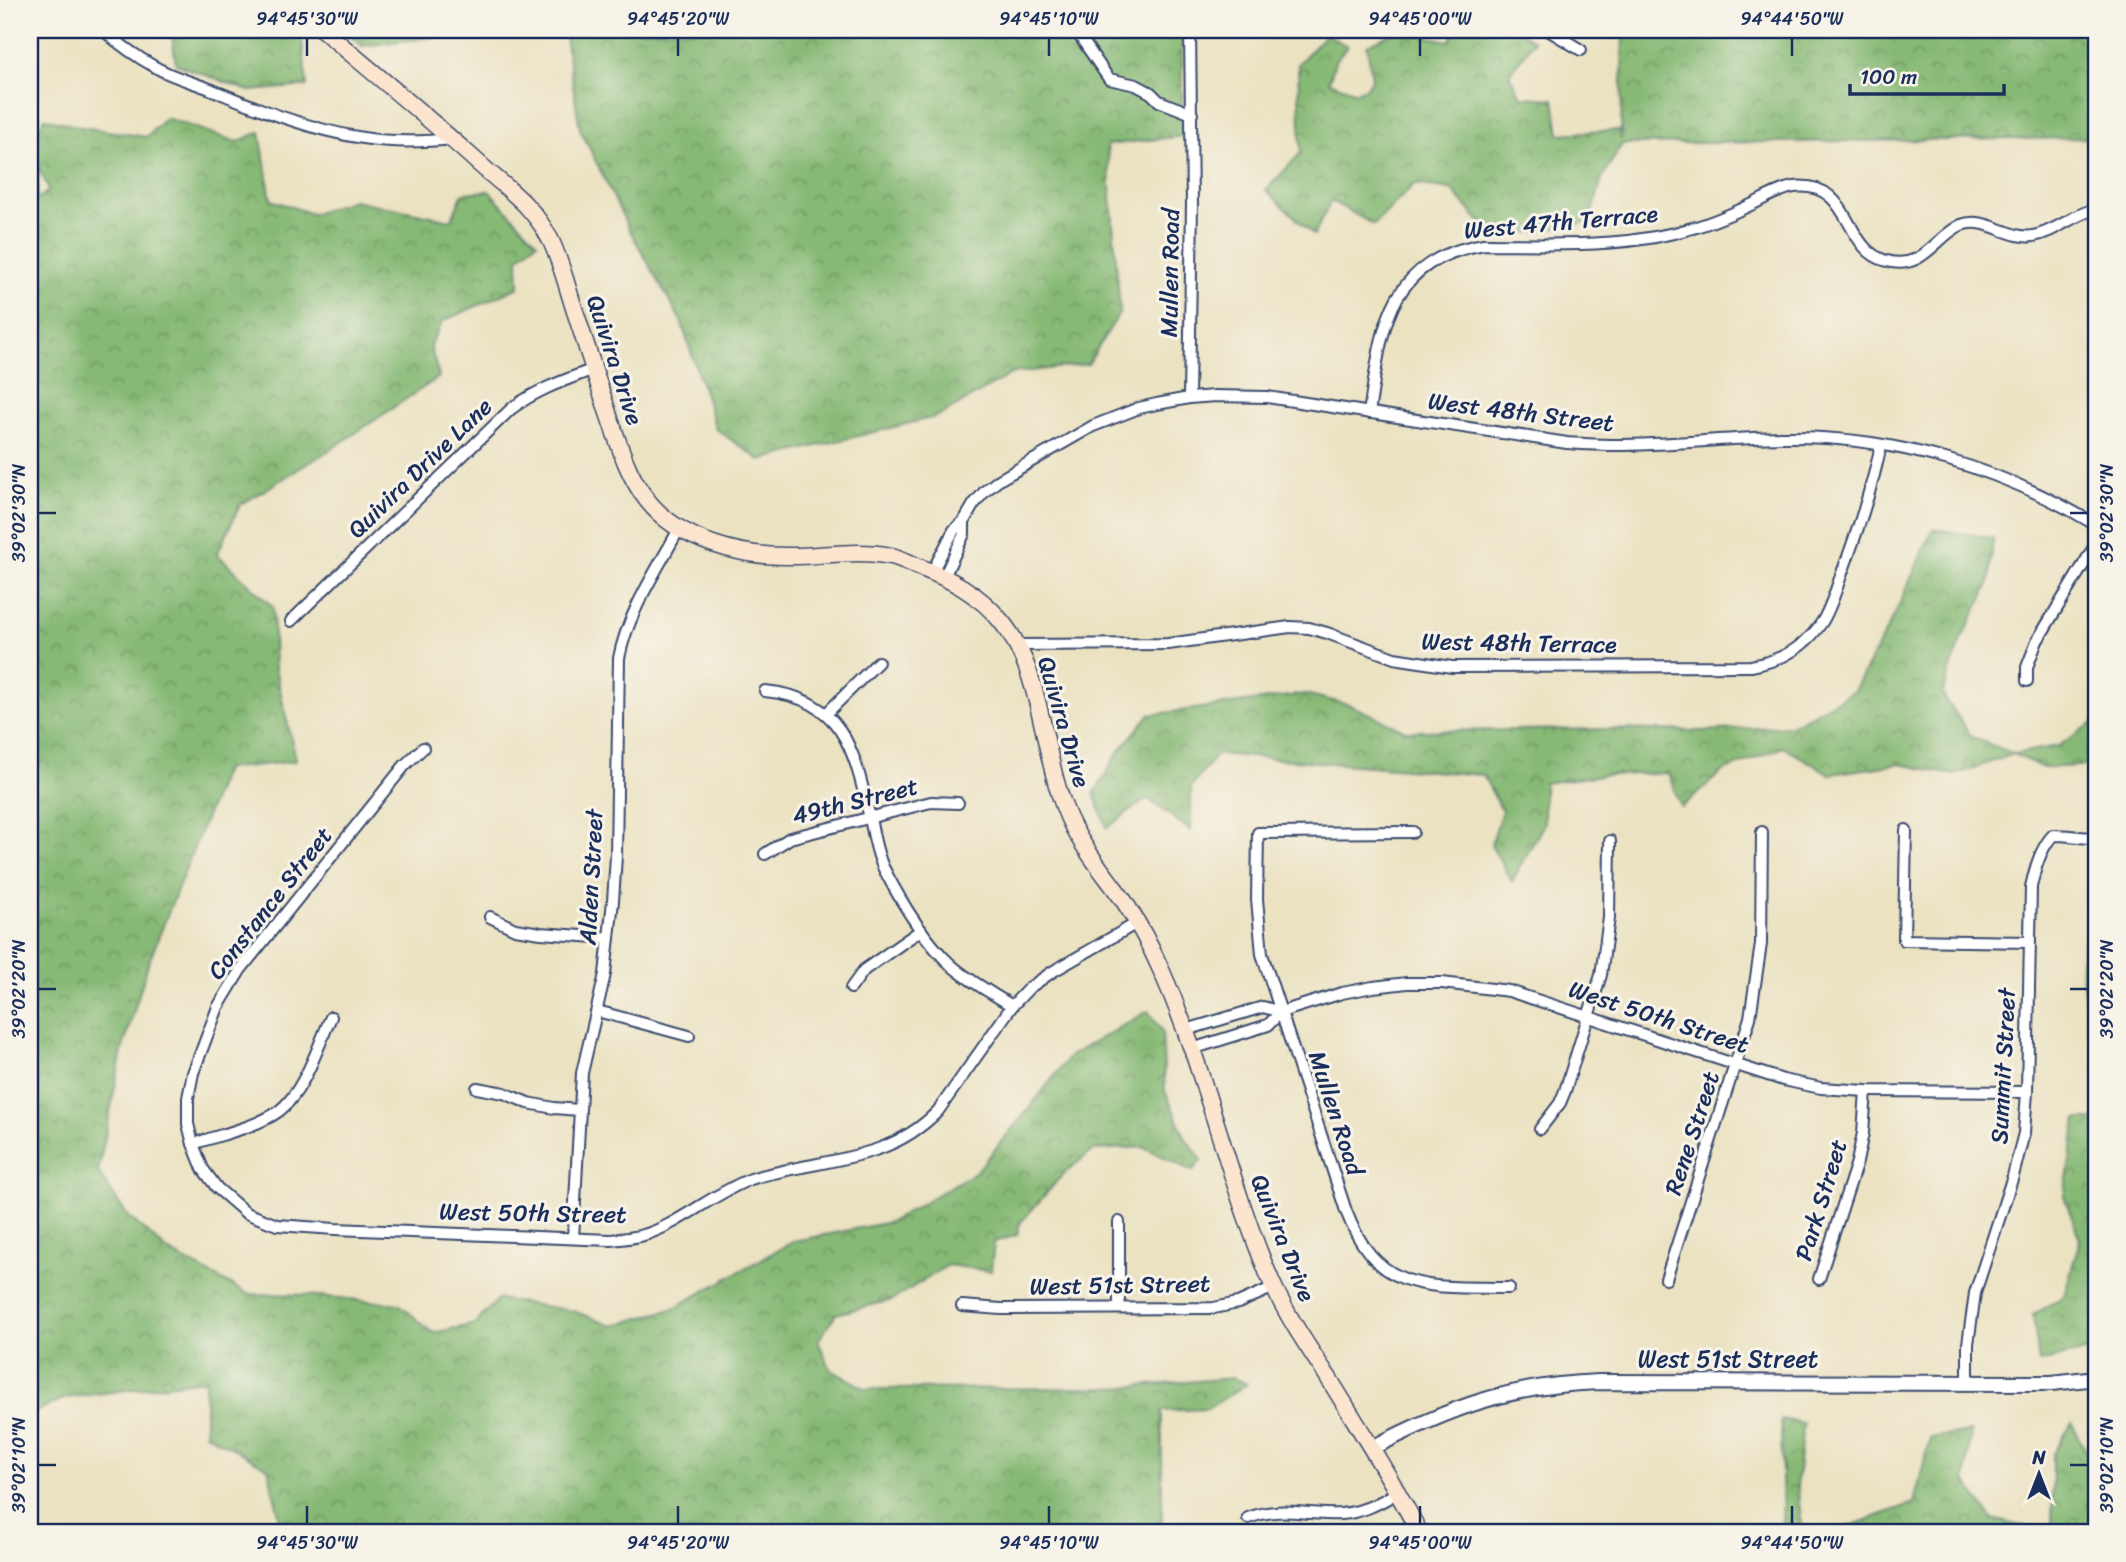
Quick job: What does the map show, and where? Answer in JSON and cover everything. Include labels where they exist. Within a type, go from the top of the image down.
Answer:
[{"type":"main road","name":"Quivira Drive","points":[[323,30],[454,139],[476,162],[520,198],[541,223],[555,250],[619,444],[636,485],[654,509],[679,529],[701,541],[733,550],[784,557],[853,552],[891,556],[970,590],[1001,620],[1018,645],[1034,690],[1063,803],[1080,838],[1137,923],[1164,974],[1186,1030],[1242,1205],[1274,1287],[1372,1448],[1419,1532]]},
{"type":"street","points":[[103,30],[157,68],[257,108],[314,126],[362,138],[392,142],[454,139]]},
{"type":"street","points":[[1077,30],[1109,79],[1136,85],[1159,101],[1192,114]]},
{"type":"street","name":"Mullen Road","points":[[1189,398],[1192,149],[1190,30]]},
{"type":"street","points":[[1548,30],[1580,50]]},
{"type":"street","name":"West 47th Terrace","points":[[1370,413],[1383,329],[1402,290],[1419,272],[1440,257],[1468,247],[1484,244],[1625,242],[1660,237],[1708,223],[1783,190],[1805,187],[1816,188],[1838,204],[1865,249],[1887,261],[1897,262],[1921,257],[1963,224],[1977,223],[2019,236],[2032,236],[2096,209]]},
{"type":"street","name":"Quivira Drive Lane","points":[[291,621],[511,409],[543,389],[594,369]]},
{"type":"street","name":"West 48th Street","points":[[938,574],[964,534],[964,521],[980,498],[999,480],[1093,426],[1139,408],[1189,398],[1247,395],[1567,443],[1614,445],[1783,437],[1881,444],[1954,460],[1989,472],[2035,491],[2096,525]]},
{"type":"street","name":"West 48th Terrace","points":[[1018,645],[1168,643],[1290,627],[1327,633],[1394,658],[1452,667],[1751,666],[1766,663],[1796,649],[1822,622],[1832,603],[1868,503],[1881,444]]},
{"type":"street","name":"Alden Street","points":[[573,1238],[582,1073],[605,974],[616,856],[619,658],[630,619],[679,529]]},
{"type":"street","points":[[2027,681],[2030,656],[2037,641],[2096,544]]},
{"type":"street","points":[[827,713],[878,662]]},
{"type":"street","points":[[765,691],[798,698],[827,713],[846,738],[854,757],[883,866],[921,930],[951,965],[1012,1006]]},
{"type":"street","name":"Constance Street","points":[[193,1144],[188,1124],[192,1073],[218,1007],[241,969],[405,765],[423,748]]},
{"type":"street","name":"49th Street","points":[[765,854],[789,838],[931,802],[958,803]]},
{"type":"street","points":[[1906,830],[1904,940],[2029,942]]},
{"type":"street","name":"Mullen Road","points":[[1413,832],[1258,833],[1257,899],[1262,954],[1346,1212],[1354,1233],[1368,1254],[1392,1274],[1423,1286],[1509,1287]]},
{"type":"street","name":"Rene Street","points":[[1666,1279],[1750,1018],[1761,944],[1762,832]]},
{"type":"street","name":"Summit Street","points":[[1968,1383],[1968,1344],[1975,1293],[2021,1150],[2027,1092],[2031,887],[2044,844],[2053,835],[2096,838]]},
{"type":"street","points":[[1541,1129],[1560,1103],[1565,1091],[1599,986],[1609,918],[1610,841]]},
{"type":"street","points":[[490,917],[515,929],[609,938]]},
{"type":"street","name":"West 50th Street","points":[[193,1144],[203,1169],[217,1188],[246,1213],[277,1225],[610,1240],[646,1234],[755,1177],[880,1149],[907,1137],[925,1125],[938,1111],[1012,1006],[1037,982],[1137,923]]},
{"type":"street","points":[[850,988],[864,970],[921,930]]},
{"type":"street","name":"West 50th Street","points":[[1192,1049],[1268,1025],[1280,1012],[1342,993],[1407,983],[1442,982],[1509,991],[1783,1080],[1821,1088],[1866,1091],[2027,1092]]},
{"type":"street","name":"West 50th Street","points":[[1186,1030],[1263,1007],[1280,1012]]},
{"type":"street","points":[[597,1011],[690,1036]]},
{"type":"street","points":[[193,1144],[257,1124],[279,1111],[294,1095],[331,1017]]},
{"type":"street","points":[[477,1088],[504,1093],[528,1103],[579,1110]]},
{"type":"street","name":"Park Street","points":[[1819,1279],[1857,1162],[1863,1133],[1866,1091]]},
{"type":"street","points":[[1119,1222],[1119,1308]]},
{"type":"street","name":"West 51st Street","points":[[962,1306],[1001,1309],[1214,1308],[1237,1303],[1274,1287]]},
{"type":"street","name":"West 51st Street","points":[[1372,1448],[1421,1423],[1471,1403],[1551,1384],[2052,1383],[2096,1378]]},
{"type":"street","points":[[1248,1518],[1263,1512],[1276,1511],[1341,1514],[1360,1511],[1396,1493]]},
{"type":"green space","points":[[171,30],[301,30],[307,86],[249,91],[176,64]]},
{"type":"green space","points":[[343,30],[454,30],[458,34],[362,46]]},
{"type":"green space","points":[[564,30],[1182,30],[1182,136],[1107,145],[1120,312],[1088,364],[1013,373],[939,416],[760,460],[716,429],[681,321],[629,229],[580,129]]},
{"type":"green space","points":[[1455,30],[1516,30],[1534,41],[1509,75],[1522,97],[1554,99],[1559,134],[1619,130],[1621,140],[1623,30],[2096,30],[2096,138],[1622,144],[1602,178],[1590,222],[1529,233],[1483,225],[1451,189],[1414,184],[1374,225],[1331,201],[1314,235],[1266,190],[1301,153],[1298,64],[1326,34],[1347,46],[1335,61],[1329,82],[1356,92],[1366,88],[1372,79],[1367,45],[1398,31],[1450,41]]},
{"type":"green space","points":[[45,118],[76,126],[146,137],[166,118],[237,142],[260,132],[271,200],[313,214],[353,200],[451,220],[463,193],[489,191],[537,242],[518,258],[519,287],[443,321],[430,345],[439,377],[333,448],[240,505],[217,554],[273,607],[275,668],[296,761],[225,769],[148,964],[122,1051],[98,1172],[127,1215],[169,1252],[248,1294],[309,1295],[399,1304],[433,1333],[475,1324],[498,1299],[574,1311],[612,1326],[672,1309],[794,1241],[890,1222],[977,1171],[1070,1056],[1148,1011],[1162,1031],[1165,1091],[1186,1139],[1202,1160],[1192,1171],[1144,1147],[1094,1150],[1065,1172],[1020,1223],[1017,1235],[994,1242],[991,1271],[948,1265],[892,1300],[836,1314],[818,1341],[831,1370],[866,1389],[1113,1388],[1233,1378],[1247,1384],[1207,1409],[1162,1411],[1162,1532],[283,1532],[268,1468],[205,1433],[205,1380],[65,1398],[30,1415],[30,206],[49,190],[34,156],[30,155],[30,143]]},
{"type":"green space","points":[[30,132],[42,132],[36,215],[30,222]]},
{"type":"green space","points":[[1933,529],[1993,538],[1989,585],[1960,642],[1942,694],[1972,737],[2014,754],[1954,775],[1900,764],[1830,774],[1783,747],[1723,771],[1681,807],[1668,773],[1603,775],[1544,783],[1544,824],[1512,881],[1491,845],[1502,811],[1483,775],[1217,754],[1191,787],[1191,831],[1147,798],[1107,828],[1094,794],[1117,754],[1149,715],[1305,694],[1350,705],[1406,731],[1702,731],[1791,726],[1854,691],[1894,616]]},
{"type":"green space","points":[[2096,721],[2096,765],[2043,768],[2014,754],[2058,746]]},
{"type":"green space","points":[[2092,898],[2096,898],[2096,1024],[2088,1029],[2081,962]]},
{"type":"green space","points":[[2096,1116],[2096,1323],[2090,1350],[2039,1362],[2033,1315],[2064,1296],[2080,1240],[2064,1196],[2077,1119],[2094,1119]]},
{"type":"green space","points":[[1781,1419],[1803,1423],[1797,1481],[1802,1532],[1783,1532]]},
{"type":"green space","points":[[2072,1423],[2096,1472],[2096,1513],[2092,1532],[2052,1532],[2053,1454]]},
{"type":"green space","points":[[1971,1432],[1965,1480],[1992,1519],[2047,1532],[1833,1532],[1914,1503],[1930,1438]]}]
